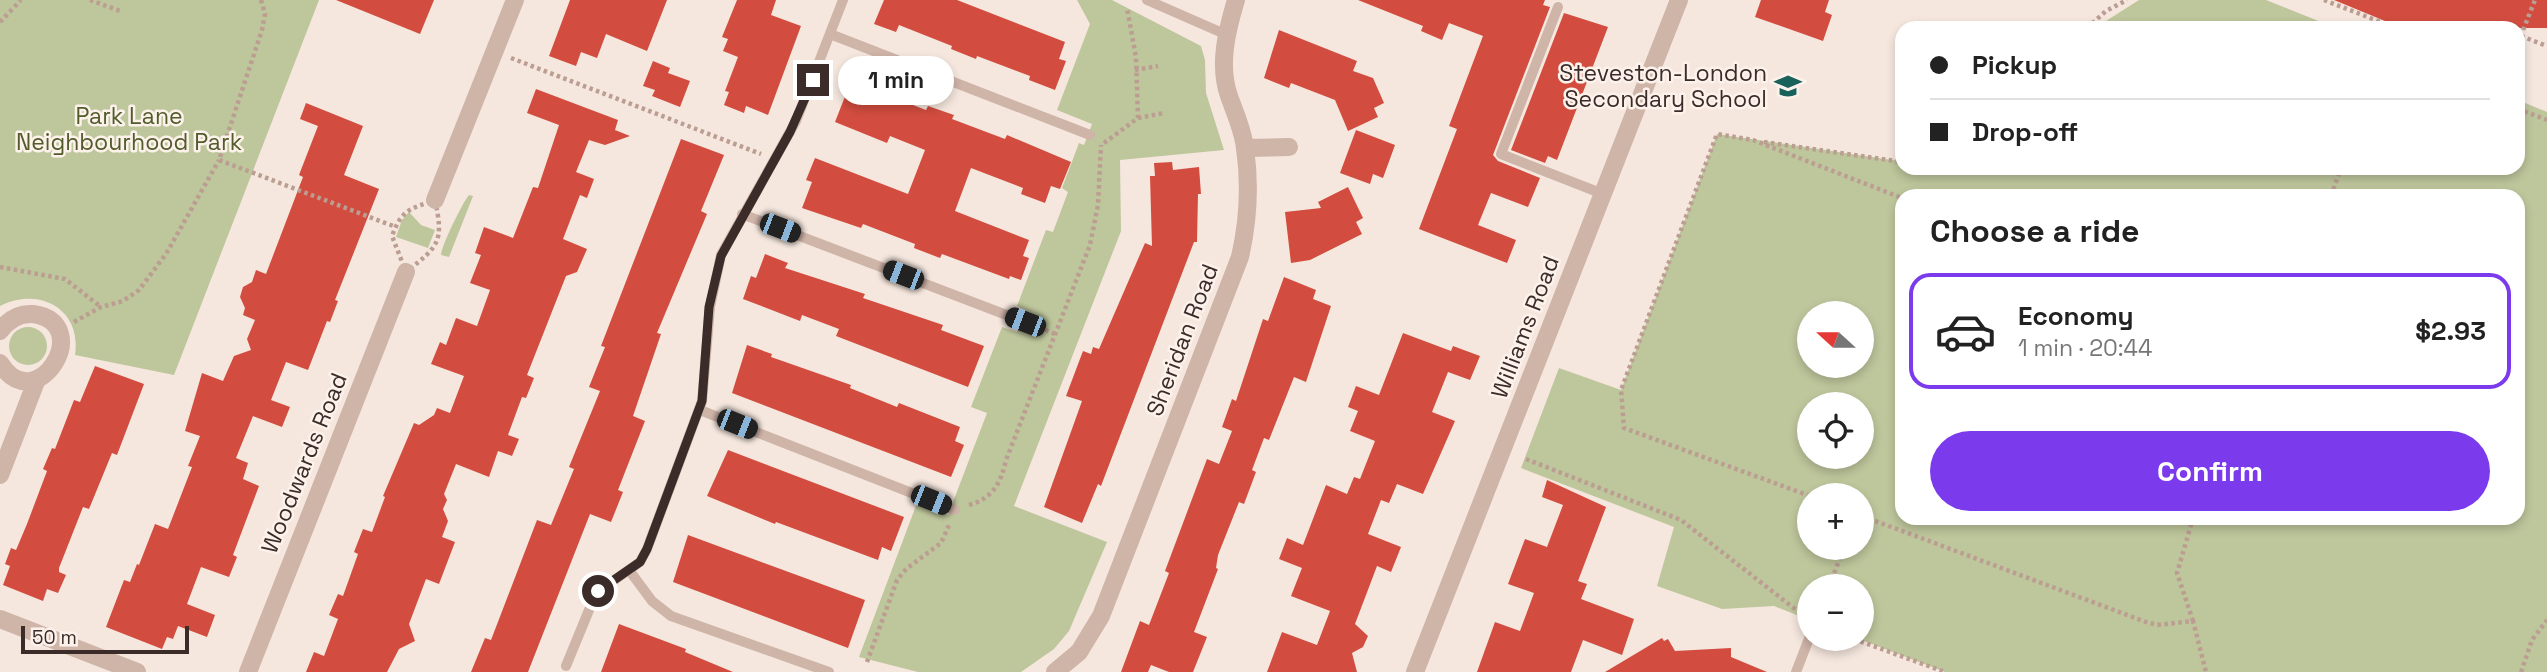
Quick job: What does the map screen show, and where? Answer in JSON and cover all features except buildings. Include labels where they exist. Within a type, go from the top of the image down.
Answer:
[{"type":"street","points":[[435,200],[515,0]]},
{"type":"street","name":"Sheridan Road","points":[[1055,672],[1079,652],[1101,615],[1236,270],[1246,221],[1245,148],[1226,86],[1227,35],[1236,0]]},
{"type":"street","name":"Williams Road","points":[[1415,672],[1679,0]]},
{"type":"street","points":[[1245,148],[1289,147]]},
{"type":"street","name":"Woodwards Road","points":[[248,672],[406,272]]},
{"type":"street","points":[[0,331],[12,319],[27,314],[43,318],[55,327],[61,342],[60,357],[51,370],[37,379],[0,475]]},
{"type":"street","points":[[0,363],[16,377],[37,379]]},
{"type":"street","points":[[0,619],[137,672]]},
{"type":"lane","points":[[566,666],[598,591],[640,562],[647,549],[700,410],[715,275],[743,214],[796,121],[843,0]]},
{"type":"lane","points":[[1147,0],[1227,35]]},
{"type":"lane","points":[[1558,7],[1501,154],[1603,194]]},
{"type":"lane","points":[[830,34],[1090,135]]},
{"type":"lane","points":[[743,214],[1025,322]]},
{"type":"lane","points":[[700,410],[955,510]]},
{"type":"lane","points":[[629,570],[657,606],[671,616],[829,672]]},
{"type":"lane","points":[[590,581],[598,591]]},
{"type":"lane","points":[[1796,672],[1804,651]]},
{"type":"path","points":[[0,22],[21,0]]},
{"type":"path","points":[[90,0],[120,11]]},
{"type":"path","points":[[68,325],[101,307],[128,299],[150,277],[219,160],[262,30],[265,14],[261,0]]},
{"type":"path","points":[[2095,21],[2106,11],[2127,0]]},
{"type":"path","points":[[2325,0],[2378,21]]},
{"type":"path","points":[[2525,26],[2535,0]]},
{"type":"path","points":[[1128,8],[1138,118]]},
{"type":"path","points":[[2525,38],[2547,46]]},
{"type":"path","points":[[495,52],[761,155]]},
{"type":"path","points":[[1135,70],[1158,66]]},
{"type":"path","points":[[2525,112],[2547,120]]},
{"type":"path","points":[[1101,145],[1138,118],[1164,113]]},
{"type":"path","points":[[1797,491],[1624,428],[1620,390],[1717,134],[1895,161]]},
{"type":"path","points":[[1090,135],[1101,145]]},
{"type":"path","points":[[1753,140],[1895,195]]},
{"type":"path","points":[[867,662],[897,580],[906,569],[942,542],[955,510],[989,496],[1002,478],[1006,460],[1090,244],[1098,205],[1101,145]]},
{"type":"path","points":[[219,160],[396,227]]},
{"type":"path","points":[[435,200],[441,229],[433,251],[406,272],[393,236],[396,227],[405,212],[435,200]]},
{"type":"path","points":[[0,267],[65,279],[101,307]]},
{"type":"path","points":[[1527,459],[1681,520],[1797,610]]},
{"type":"path","points":[[1874,520],[2146,622],[2157,625],[2193,621]]},
{"type":"path","points":[[2191,525],[2177,573],[2206,672]]},
{"type":"path","points":[[2521,672],[2532,640],[2547,620]]},
{"type":"path","points":[[1874,646],[1945,672]]},
{"type":"green space","name":"Park Lane Neighbourhood Park","points":[[0,0],[319,0],[174,375],[75,355],[72,325],[65,314],[43,301],[15,300],[0,306]]},
{"type":"green space","points":[[1077,0],[1112,0],[1201,46],[1205,60],[1206,93],[1224,150],[1120,160],[1121,231],[1014,506],[1107,542],[1069,631],[1054,649],[1021,672],[918,672],[859,657],[917,503],[948,515],[987,413],[971,407],[1002,327],[1017,332],[1026,310],[1017,306],[1046,230],[1053,232],[1068,192],[1062,188],[1079,143],[1084,145],[1092,124],[1057,110],[1090,24]]},
{"type":"green space","points":[[2139,0],[2266,0],[2318,21],[2106,21]]},
{"type":"green space","points":[[2525,103],[2547,112],[2547,672],[1945,672],[1874,645],[1874,574],[1797,574],[1797,615],[1774,606],[1722,609],[1657,586],[1674,527],[1521,468],[1559,368],[1621,390],[1717,134],[1895,160],[1895,175],[2525,175]]},
{"type":"green space","points":[[469,195],[473,196],[449,257],[441,255],[453,224]]},
{"type":"green space","points":[[409,212],[421,225],[435,230],[428,248],[396,237],[402,220]]},
{"type":"green space","points":[[28,327],[42,332],[47,346],[42,360],[28,365],[14,360],[9,346],[14,332]]},
{"type":"place","name":"Steveston-London Secondary School","points":[[1788,86]]},
{"type":"route","points":[[598,591],[640,562],[647,549],[702,401],[709,307],[721,256],[734,228],[790,132],[813,80]]}]
